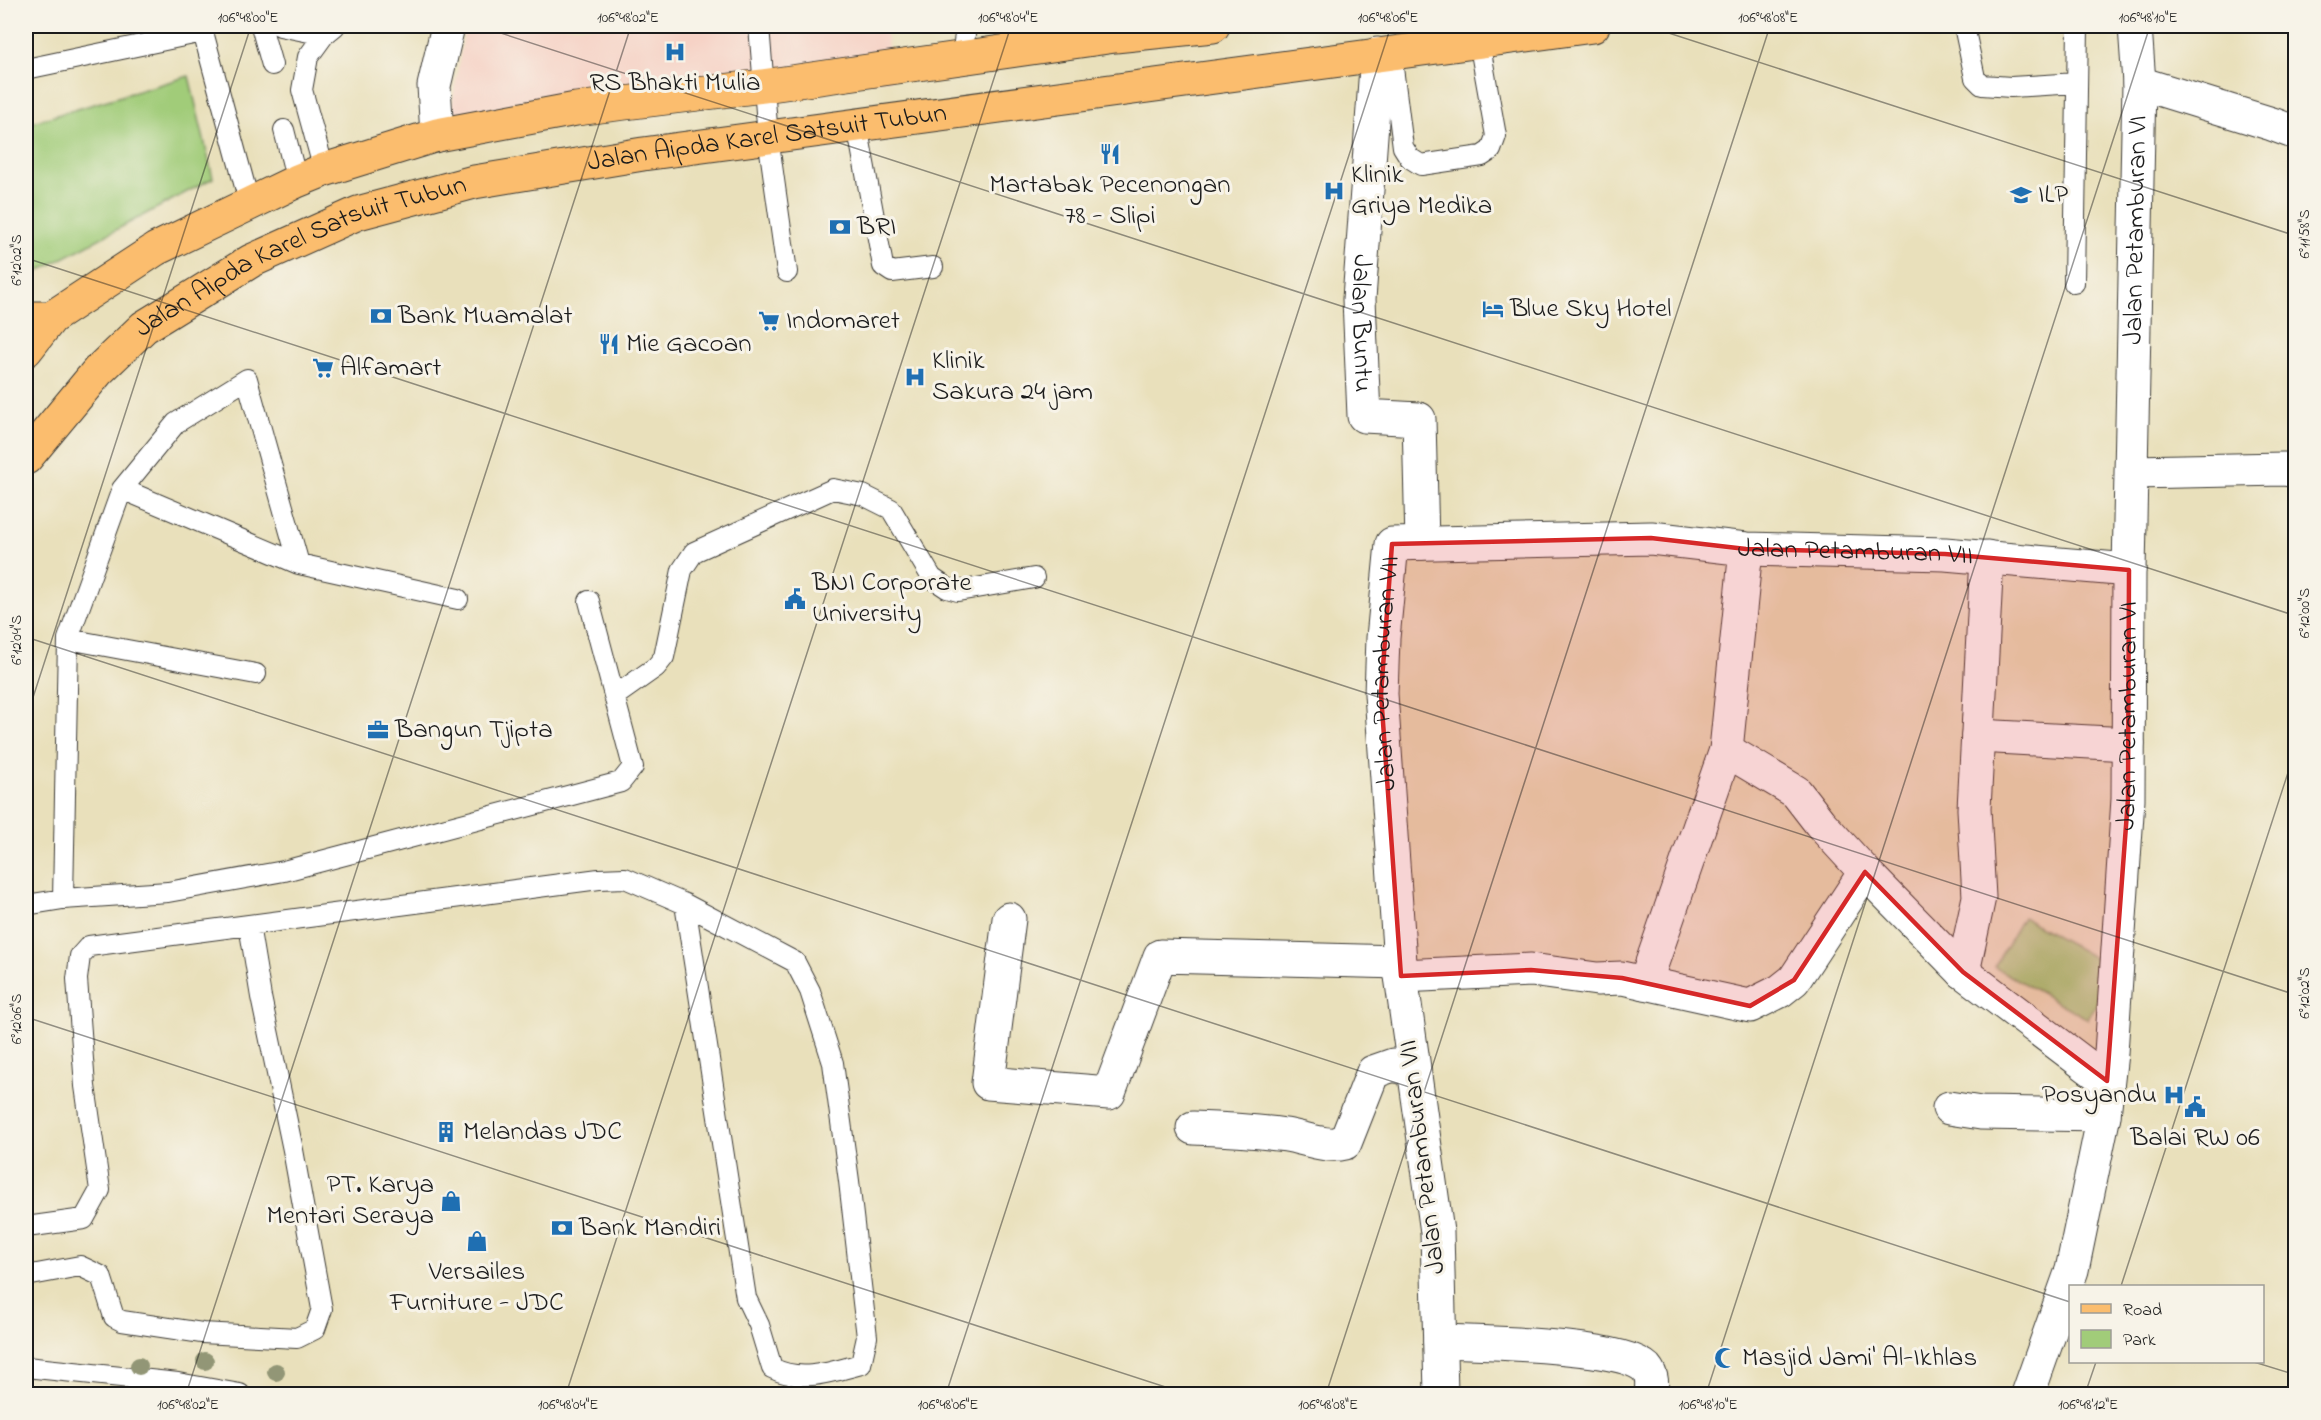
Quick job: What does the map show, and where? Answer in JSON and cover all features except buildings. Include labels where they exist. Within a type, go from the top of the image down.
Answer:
[{"type":"main road","name":"Jalan Aipda Karel Satsuit Tubun","points":[[26,350],[38,318],[156,249],[310,175],[437,135],[576,109],[962,58],[1116,31],[1212,26]]},
{"type":"main road","name":"Jalan Aipda Karel Satsuit Tubun","points":[[26,458],[98,371],[144,327],[251,261],[358,213],[474,182],[643,154],[1593,26]]},
{"type":"street","points":[[437,135],[434,86],[448,26]]},
{"type":"street","name":"Jalan Petamburan VI","points":[[2028,1395],[2072,1270],[2104,1115],[2107,1081],[2128,799],[2139,83],[2135,26]]},
{"type":"street","name":"Jalan Buntu","points":[[1384,53],[1359,299],[1364,416],[1419,419],[1422,543]]},
{"type":"street","points":[[2139,83],[2295,133]]},
{"type":"street","points":[[2133,472],[2284,469],[2295,471]]},
{"type":"street","name":"Jalan Petamburan VII","points":[[1441,1395],[1437,1232],[1400,969],[1381,694],[1383,638],[1392,544],[1651,538],[1746,549],[1945,554],[2130,570]]},
{"type":"street","points":[[1645,983],[1726,750],[1746,549]]},
{"type":"street","points":[[1963,972],[1979,897],[1974,808],[1988,557]]},
{"type":"street","points":[[1978,736],[2128,744]]},
{"type":"street","points":[[1726,750],[1796,792],[1820,824],[1864,872],[1963,972],[2107,1081]]},
{"type":"street","points":[[1009,920],[988,1083],[1109,1093],[1160,956],[1400,969],[1531,970],[1597,979],[1622,978],[1750,1006],[1780,991],[1794,980],[1864,872]]},
{"type":"street","points":[[1193,1128],[1288,1136],[1336,1146],[1346,1143],[1373,1072],[1393,1065],[1413,1070]]},
{"type":"street","points":[[1949,1108],[1981,1113],[2104,1115]]},
{"type":"street","points":[[1440,1341],[1610,1353],[1628,1358],[1645,1368],[1652,1378],[1652,1395]]},
{"type":"lane","points":[[261,26],[272,65]]},
{"type":"lane","points":[[280,26],[329,30]]},
{"type":"lane","points":[[759,26],[768,137],[787,272]]},
{"type":"lane","points":[[962,58],[966,26]]},
{"type":"lane","points":[[1964,26],[1975,78],[1982,85],[2011,87],[2077,84]]},
{"type":"lane","points":[[2074,284],[2078,26]]},
{"type":"lane","points":[[310,175],[302,90],[308,57],[329,30]]},
{"type":"lane","points":[[26,69],[203,32],[250,205]]},
{"type":"lane","points":[[1384,53],[1403,147],[1410,158],[1421,165],[1482,156],[1491,150],[1496,136],[1479,41]]},
{"type":"lane","points":[[857,124],[883,266],[892,272],[933,267]]},
{"type":"lane","points":[[284,130],[310,175]]},
{"type":"lane","points":[[63,899],[68,639],[122,489],[176,423],[247,379],[299,564]]},
{"type":"lane","points":[[122,489],[299,564],[458,599]]},
{"type":"lane","points":[[615,696],[657,667],[664,657],[682,570],[694,552],[833,489],[864,495],[891,509],[932,578],[947,588],[958,591],[1034,578]]},
{"type":"lane","points":[[26,905],[63,899],[168,892],[284,871],[621,782],[633,767],[589,601]]},
{"type":"lane","points":[[68,639],[255,674]]},
{"type":"lane","points":[[26,1227],[84,1219],[100,1190],[85,1086],[77,979],[80,956],[89,946],[598,879],[625,878],[685,904],[795,962],[810,991],[833,1063],[867,1337],[861,1364],[821,1374],[795,1377],[772,1368],[759,1325],[746,1298],[685,904]]},
{"type":"lane","points":[[26,1276],[80,1266],[91,1270],[101,1276],[114,1317],[122,1321],[202,1333],[297,1338],[315,1329],[322,1309],[249,925]]},
{"type":"lane","points":[[26,1367],[178,1383],[236,1394]]},
{"type":"highlighted area","points":[[1651,538],[1746,549],[1945,554],[2129,570],[2128,799],[2107,1081],[1963,972],[1865,872],[1794,980],[1750,1006],[1622,978],[1531,970],[1401,976],[1381,694],[1392,544]]},
{"type":"shaded area","name":"RS Bhakti Mulia","points":[[465,26],[885,26],[893,79],[449,122]]},
{"type":"green space","points":[[189,76],[213,178],[26,278],[26,124]]},
{"type":"green space","points":[[2023,917],[2116,970],[2088,1019],[1994,967]]},
{"type":"place","name":"RS Bhakti Mulia","points":[[675,52]]},
{"type":"place","name":"Martabak Pecenongan 78 - Slipi","points":[[1110,154]]},
{"type":"place","name":"Klinik Griya Medika","points":[[1334,191]]},
{"type":"place","name":"ILP","points":[[2021,195]]},
{"type":"place","name":"BRI","points":[[840,227]]},
{"type":"place","name":"Blue Sky Hotel","points":[[1493,309]]},
{"type":"place","name":"Bank Muamalat","points":[[381,316]]},
{"type":"place","name":"Indomaret","points":[[769,321]]},
{"type":"place","name":"Mie Gacoan","points":[[609,344]]},
{"type":"place","name":"Alfamart","points":[[323,368]]},
{"type":"place","name":"Klinik Sakura 24 jam","points":[[915,377]]},
{"type":"place","name":"BNI Corporate University","points":[[795,599]]},
{"type":"place","name":"Bangun Tjipta","points":[[378,730]]},
{"type":"place","name":"Posyandu","points":[[2174,1095]]},
{"type":"place","name":"Balai RW 06","points":[[2195,1107]]},
{"type":"place","name":"Melandas JDC","points":[[446,1132]]},
{"type":"place","name":"PT. Karya Mentari Seraya","points":[[451,1201]]},
{"type":"place","name":"Bank Mandiri","points":[[562,1228]]},
{"type":"place","name":"Versailes Furniture - JDC","points":[[477,1241]]},
{"type":"place","name":"Masjid Jami' Al-Ikhlas","points":[[1725,1358]]}]
